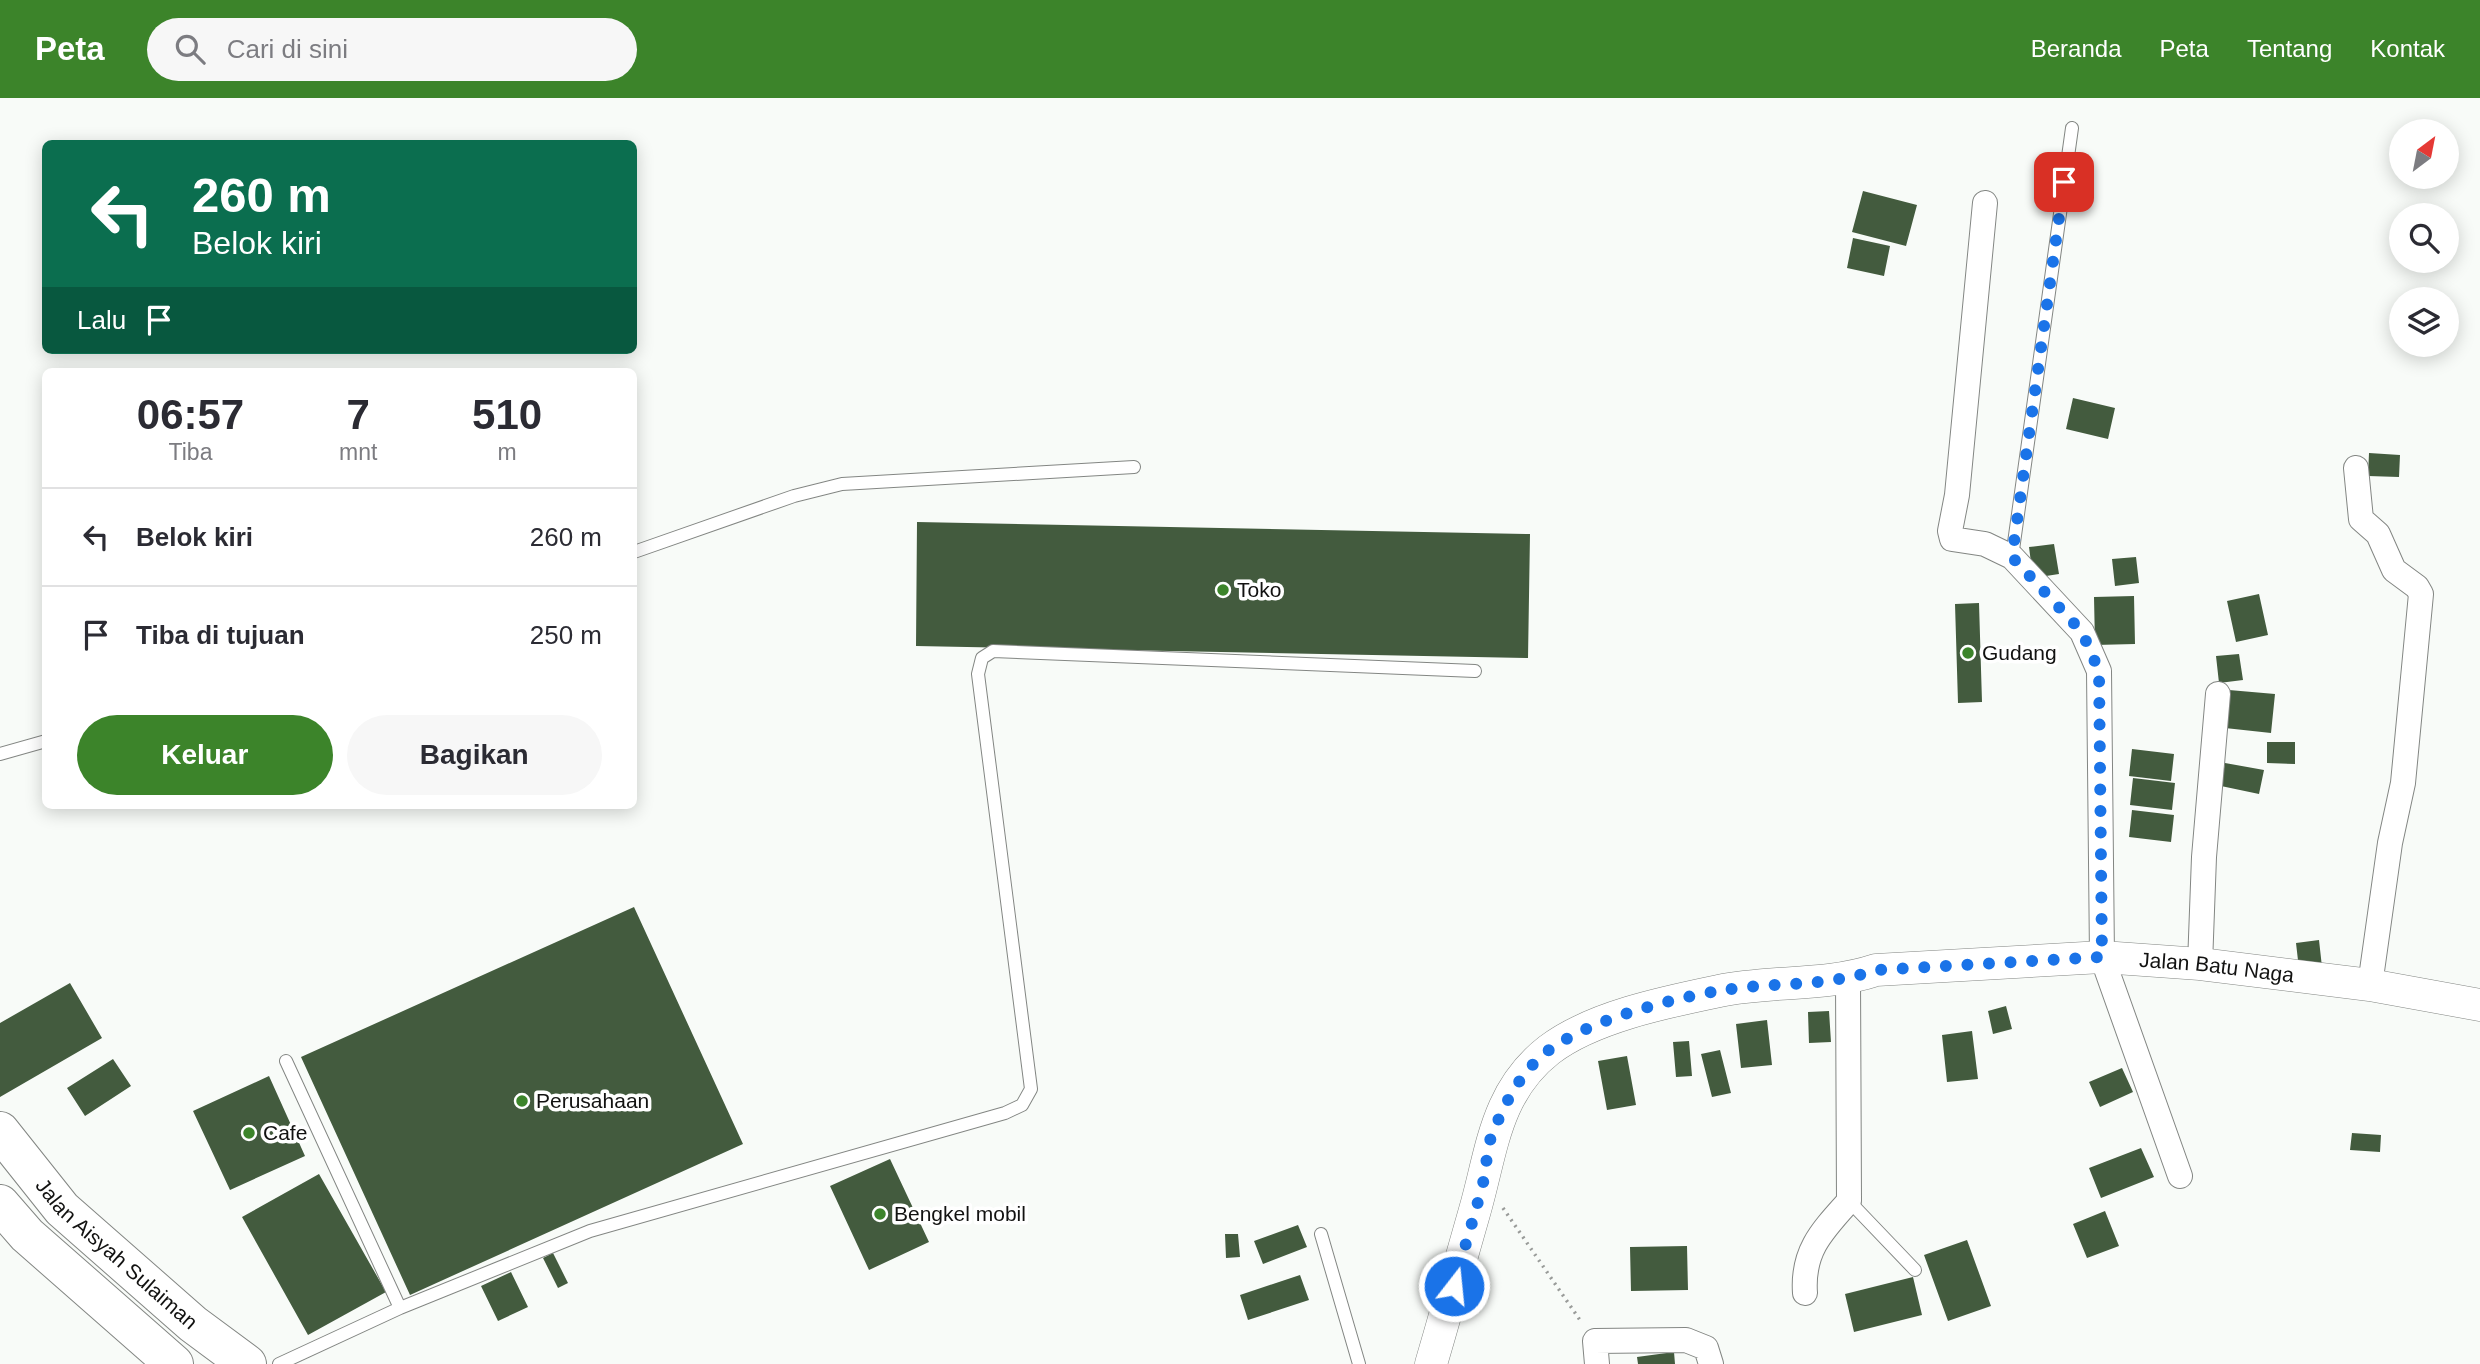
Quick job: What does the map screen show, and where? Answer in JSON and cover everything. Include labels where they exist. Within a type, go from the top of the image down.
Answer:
[{"type":"highway","name":"Jalan Aisyah Sulaiman","points":[[0,1131],[62,1209],[193,1324],[247,1364]]},
{"type":"highway","points":[[0,1204],[27,1235],[174,1364]]},
{"type":"street","points":[[1985,203],[1956,495],[1950,531],[1952,538],[1986,544],[2012,557],[2082,632],[2099,671],[2102,957],[2180,1176]]},
{"type":"street","points":[[2356,468],[2361,519],[2378,534],[2393,570],[2417,587],[2421,594],[2403,783],[2389,843],[2370,985]]},
{"type":"street","points":[[2200,964],[2204,857],[2218,694]]},
{"type":"street","name":"Jalan Batu Naga","points":[[1431,1364],[1483,1181],[1492,1135],[1518,1083],[1550,1049],[1590,1028],[1664,1002],[1725,990],[1849,979],[1876,970],[2102,957],[2200,964],[2370,985],[2480,1005]]},
{"type":"street","points":[[1805,1293],[1803,1268],[1825,1228],[1849,1201],[1849,979]]},
{"type":"street","points":[[1596,1352],[1698,1343],[1706,1348],[1711,1364]]},
{"type":"lane","points":[[2012,557],[2071,128]]},
{"type":"lane","points":[[637,551],[794,496],[842,484],[1133,467]]},
{"type":"lane","points":[[279,1364],[400,1308],[590,1231],[992,1117],[1023,1105],[1031,1089],[978,674],[982,658],[993,651],[1475,671]]},
{"type":"lane","points":[[0,754],[42,742]]},
{"type":"lane","points":[[286,1061],[400,1308]]},
{"type":"lane","points":[[1849,1201],[1915,1270]]},
{"type":"lane","points":[[1321,1234],[1359,1364]]},
{"type":"path","points":[[1483,1181],[1596,1352]]},
{"type":"building","points":[[1863,191],[1917,205],[1906,246],[1852,232]]},
{"type":"building","points":[[1853,238],[1890,246],[1884,276],[1847,268]]},
{"type":"building","points":[[2073,398],[2115,408],[2108,439],[2066,429]]},
{"type":"building","points":[[2369,453],[2400,455],[2399,477],[2368,476]]},
{"type":"building","name":"Toko","points":[[917,522],[1530,534],[1528,658],[916,646]]},
{"type":"building","points":[[2054,544],[2059,574],[2033,578],[2029,547]]},
{"type":"building","points":[[2136,557],[2139,583],[2115,586],[2112,559]]},
{"type":"building","points":[[2259,594],[2268,635],[2236,642],[2227,601]]},
{"type":"building","points":[[2134,596],[2135,644],[2095,645],[2094,597]]},
{"type":"building","name":"Gudang","points":[[1979,603],[1982,702],[1958,703],[1955,604]]},
{"type":"building","points":[[2239,654],[2243,680],[2219,683],[2216,656]]},
{"type":"building","points":[[2229,690],[2275,694],[2271,733],[2225,728]]},
{"type":"building","points":[[2267,742],[2295,742],[2295,764],[2267,763]]},
{"type":"building","points":[[2132,749],[2174,754],[2171,781],[2129,776]]},
{"type":"building","points":[[2225,763],[2264,770],[2259,794],[2221,786]]},
{"type":"building","points":[[2133,778],[2175,783],[2172,810],[2130,805]]},
{"type":"building","points":[[2132,810],[2174,815],[2171,842],[2129,837]]},
{"type":"building","name":"Perusahaan","points":[[634,907],[743,1144],[410,1295],[301,1057]]},
{"type":"building","points":[[2319,940],[2322,967],[2299,969],[2296,943]]},
{"type":"building","points":[[70,983],[102,1038],[0,1097],[0,1023]]},
{"type":"building","points":[[2006,1006],[2012,1029],[1993,1034],[1988,1011]]},
{"type":"building","points":[[1829,1011],[1831,1042],[1809,1043],[1808,1012]]},
{"type":"building","points":[[1767,1020],[1772,1065],[1741,1068],[1736,1024]]},
{"type":"building","points":[[1972,1031],[1978,1079],[1947,1082],[1942,1035]]},
{"type":"building","points":[[1689,1041],[1692,1076],[1676,1077],[1673,1042]]},
{"type":"building","points":[[1720,1050],[1731,1093],[1712,1097],[1701,1054]]},
{"type":"building","points":[[1627,1056],[1636,1105],[1607,1110],[1598,1061]]},
{"type":"building","points":[[113,1059],[131,1086],[85,1116],[67,1088]]},
{"type":"building","points":[[2122,1068],[2133,1092],[2100,1107],[2089,1082]]},
{"type":"building","name":"Cafe","points":[[269,1076],[305,1156],[230,1190],[193,1111]]},
{"type":"building","points":[[2352,1133],[2381,1135],[2380,1152],[2350,1150]]},
{"type":"building","points":[[2141,1148],[2154,1177],[2101,1198],[2089,1168]]},
{"type":"building","name":"Bengkel mobil","points":[[890,1159],[929,1242],[869,1270],[830,1186]]},
{"type":"building","points":[[319,1174],[386,1292],[308,1335],[242,1217]]},
{"type":"building","points":[[2105,1211],[2119,1246],[2087,1258],[2073,1224]]},
{"type":"building","points":[[1298,1225],[1307,1247],[1263,1264],[1254,1241]]},
{"type":"building","points":[[1225,1234],[1238,1234],[1240,1257],[1226,1258]]},
{"type":"building","points":[[1967,1240],[1991,1306],[1948,1321],[1924,1255]]},
{"type":"building","points":[[1687,1246],[1688,1290],[1631,1291],[1630,1247]]},
{"type":"building","points":[[553,1253],[568,1283],[558,1288],[543,1258]]},
{"type":"building","points":[[511,1272],[528,1307],[498,1321],[481,1286]]},
{"type":"building","points":[[1300,1275],[1309,1300],[1248,1320],[1240,1295]]},
{"type":"building","points":[[1913,1277],[1922,1315],[1854,1332],[1845,1294]]},
{"type":"building","points":[[1674,1352],[1675,1364],[1638,1364],[1637,1357]]},
{"type":"place","name":"Toko","points":[[1223,590]]},
{"type":"place","name":"Gudang","points":[[1968,653]]},
{"type":"place","name":"Perusahaan","points":[[522,1101]]},
{"type":"place","name":"Cafe","points":[[249,1133]]},
{"type":"place","name":"Bengkel mobil","points":[[880,1214]]},
{"type":"route","points":[[1454,1286],[1483,1181],[1492,1135],[1505,1105],[1533,1064],[1550,1049],[1590,1028],[1664,1002],[1725,990],[1849,979],[1876,970],[2102,957],[2099,671],[2082,632],[2012,557],[2064,182]]}]
